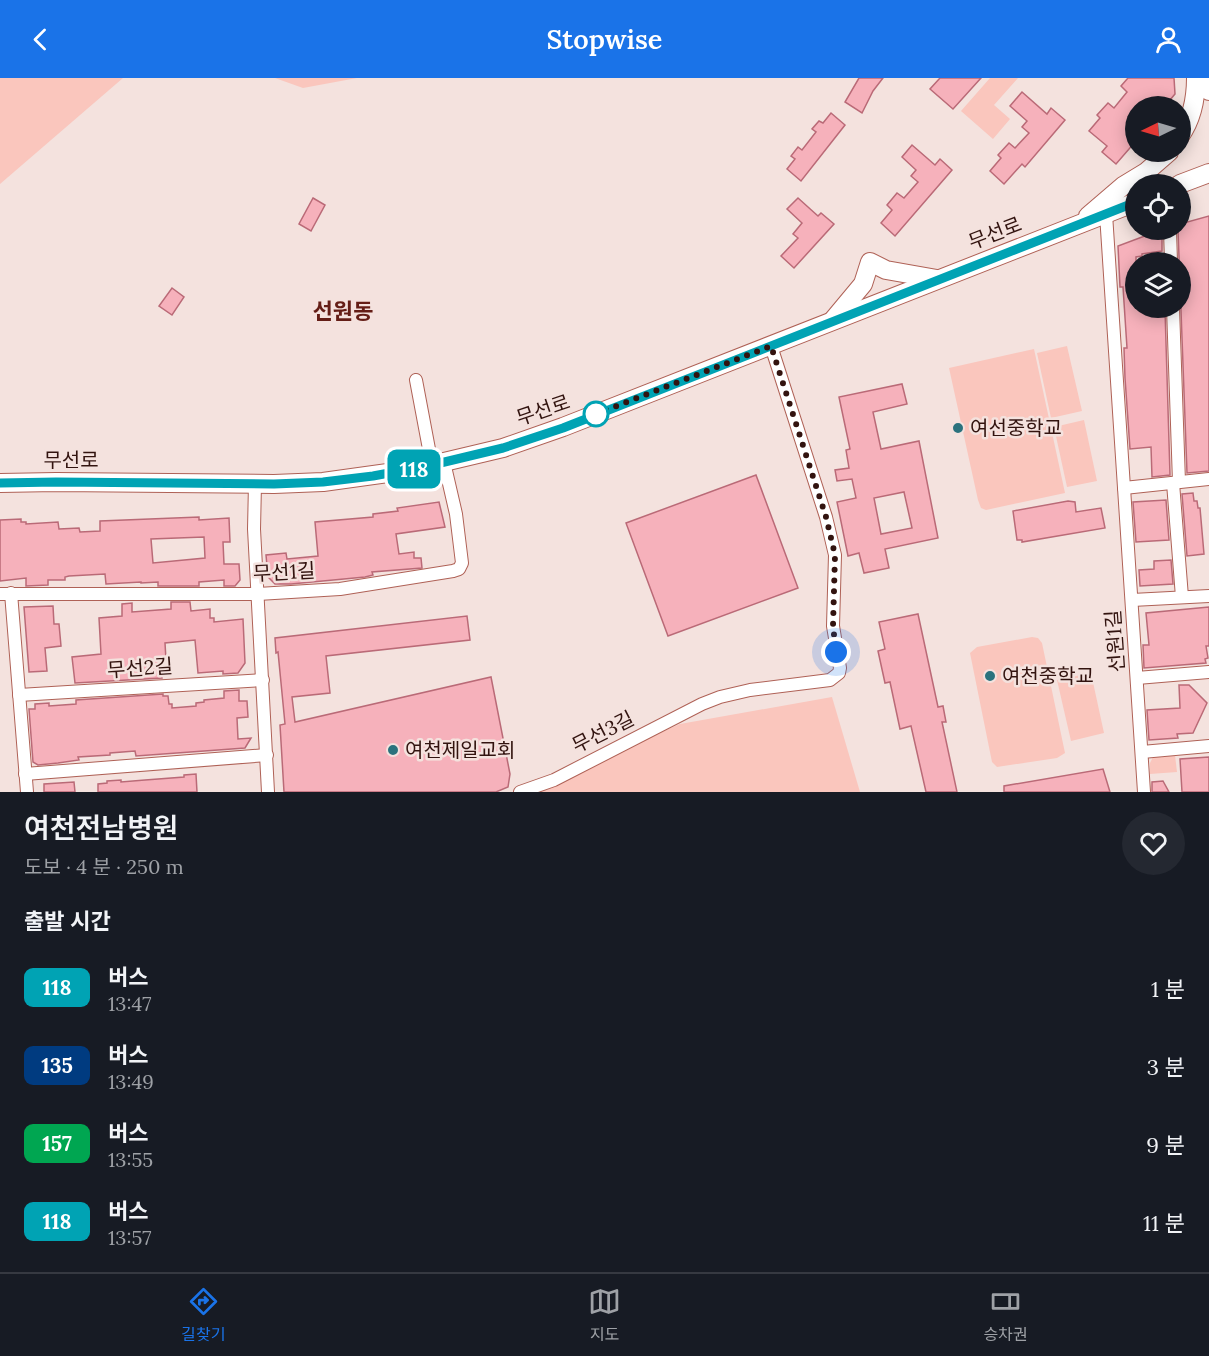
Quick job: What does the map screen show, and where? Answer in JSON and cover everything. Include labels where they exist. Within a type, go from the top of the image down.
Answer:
[{"type":"street","points":[[1191,115],[1196,78]]},
{"type":"street","points":[[1208,78],[1209,91]]},
{"type":"street","points":[[1078,225],[1123,186],[1158,162]]},
{"type":"street","points":[[1191,180],[1209,173]]},
{"type":"street","name":"무선로","points":[[0,483],[298,484],[347,480],[438,464],[503,448],[563,428],[1125,206]]},
{"type":"street","name":"선원1길","points":[[1106,214],[1144,792]]},
{"type":"street","points":[[832,322],[863,284],[870,262],[886,270],[939,279]]},
{"type":"street","points":[[1173,318],[1176,483],[1182,597]]},
{"type":"street","name":"무선3길","points":[[520,792],[554,780],[702,704],[750,690],[830,680],[836,677],[840,668],[833,626],[835,555],[826,517],[771,346]]},
{"type":"street","points":[[416,380],[438,464]]},
{"type":"street","name":"무선1길","points":[[5,593],[258,594],[340,589],[459,569],[462,563],[456,514],[438,464]]},
{"type":"street","points":[[1124,488],[1209,479]]},
{"type":"street","points":[[255,484],[254,529],[268,792]]},
{"type":"street","points":[[5,593],[19,695],[27,792]]},
{"type":"street","points":[[1132,600],[1209,596]]},
{"type":"street","points":[[1137,678],[1209,672]]},
{"type":"street","name":"무선2길","points":[[19,695],[263,680]]},
{"type":"street","points":[[1142,752],[1209,746]]},
{"type":"street","points":[[25,774],[267,755]]},
{"type":"shaded area","points":[[0,78],[123,78],[0,184]]},
{"type":"shaded area","points":[[275,78],[357,78],[303,88]]},
{"type":"shaded area","points":[[990,78],[1018,78],[994,105],[1010,119],[993,139],[961,111]]},
{"type":"shaded area","points":[[1067,346],[1082,411],[1051,418],[1037,353]]},
{"type":"shaded area","points":[[1034,349],[1065,493],[986,510],[981,508],[978,500],[949,368]]},
{"type":"shaded area","points":[[1084,420],[1097,481],[1067,487],[1054,427]]},
{"type":"shaded area","points":[[1032,637],[1038,638],[1042,643],[1065,753],[1057,758],[997,767],[992,762],[970,653],[977,647]]},
{"type":"shaded area","points":[[1091,673],[1104,733],[1071,741],[1057,680]]},
{"type":"shaded area","points":[[832,697],[860,792],[524,792],[680,724]]},
{"type":"shaded area","points":[[1175,755],[1177,772],[1150,774],[1150,763],[1153,757]]},
{"type":"building","points":[[859,78],[883,78],[873,91],[862,113],[845,102]]},
{"type":"building","points":[[940,78],[981,78],[953,109],[930,89]]},
{"type":"building","points":[[1128,78],[1174,78],[1175,94],[1173,96],[1125,96],[1125,154],[1116,164],[1102,152],[1107,146],[1089,131],[1100,118],[1097,115],[1108,103],[1114,108],[1127,92],[1121,86]]},
{"type":"building","points":[[1022,92],[1047,114],[1051,108],[1065,120],[1025,167],[1022,164],[1004,184],[990,171],[1001,158],[998,155],[1009,143],[1015,148],[1029,133],[1022,127],[1027,121],[1010,106]]},
{"type":"building","points":[[831,113],[845,125],[801,181],[787,169],[795,159],[791,156],[798,147],[802,150],[816,132],[812,129],[819,121],[823,123]]},
{"type":"building","points":[[912,145],[935,165],[940,159],[952,170],[895,236],[881,223],[892,210],[887,205],[897,193],[904,198],[918,182],[911,176],[916,170],[902,157]]},
{"type":"building","points":[[313,198],[325,205],[311,231],[299,224]]},
{"type":"building","points":[[798,198],[818,216],[821,213],[834,224],[794,268],[781,256],[798,238],[793,234],[802,223],[787,209]]},
{"type":"building","points":[[1209,216],[1209,471],[1187,473],[1181,318],[1191,318],[1191,252],[1179,252],[1178,240],[1191,240],[1191,221]]},
{"type":"building","points":[[1134,240],[1162,240],[1162,251],[1125,252],[1125,318],[1123,287],[1120,287],[1118,246]]},
{"type":"building","points":[[172,288],[184,297],[172,315],[159,306]]},
{"type":"building","points":[[1125,318],[1165,318],[1170,475],[1152,477],[1151,447],[1130,449],[1124,348],[1127,348]]},
{"type":"building","name":"여선중학교","points":[[902,384],[907,404],[873,412],[881,449],[919,441],[938,538],[885,549],[889,568],[864,573],[859,553],[848,556],[837,502],[856,498],[852,479],[837,481],[835,470],[849,468],[846,450],[850,449],[839,397]],"holes":[[[904,492],[912,528],[881,534],[874,498]]]},
{"type":"building","points":[[756,475],[798,588],[668,636],[626,523]]},
{"type":"building","points":[[1193,493],[1194,501],[1197,501],[1198,508],[1200,508],[1204,554],[1187,556],[1182,494]]},
{"type":"building","points":[[1166,500],[1169,540],[1136,542],[1133,502]]},
{"type":"building","points":[[1068,501],[1075,502],[1076,512],[1101,508],[1105,528],[1022,542],[1022,540],[1017,540],[1013,511]]},
{"type":"building","points":[[439,502],[445,527],[396,534],[399,554],[414,552],[414,558],[421,558],[422,568],[372,572],[373,575],[365,577],[291,584],[275,584],[268,577],[266,555],[286,553],[287,559],[318,556],[315,522],[373,517],[373,514],[398,511],[397,508]]},
{"type":"building","points":[[229,518],[230,542],[223,542],[224,564],[239,564],[240,580],[235,586],[224,586],[224,580],[199,582],[199,586],[158,586],[158,582],[106,584],[105,574],[48,580],[48,585],[26,586],[26,578],[0,581],[0,520],[21,519],[21,522],[26,522],[26,524],[58,522],[59,529],[79,528],[80,532],[100,531],[100,521]],"holes":[[[204,537],[205,558],[153,563],[151,539]]]},
{"type":"building","points":[[1171,560],[1173,584],[1140,586],[1139,570],[1154,569],[1154,561]]},
{"type":"building","points":[[171,602],[190,602],[191,611],[210,609],[210,618],[214,618],[214,622],[243,619],[245,663],[238,673],[223,674],[223,671],[198,673],[195,640],[165,643],[166,660],[164,660],[164,669],[161,669],[162,678],[75,683],[72,657],[101,654],[99,618],[122,616],[122,604],[132,603],[132,612],[171,609]]},
{"type":"building","points":[[53,606],[54,624],[59,624],[61,646],[45,648],[47,671],[29,672],[24,607]]},
{"type":"building","points":[[1209,607],[1209,646],[1206,646],[1208,658],[1205,659],[1206,663],[1144,668],[1143,645],[1149,645],[1146,613]]},
{"type":"building","points":[[918,614],[938,707],[943,706],[946,722],[942,722],[957,792],[926,792],[911,726],[900,729],[890,682],[885,683],[878,651],[885,649],[879,622]]},
{"type":"building","name":"여천제일교회","points":[[467,616],[470,640],[326,656],[330,693],[292,697],[295,722],[491,677],[510,774],[508,787],[496,792],[284,792],[280,725],[285,724],[275,638]]},
{"type":"building","points":[[1179,685],[1189,685],[1207,703],[1193,733],[1177,734],[1178,738],[1149,740],[1147,710],[1180,708]]},
{"type":"building","points":[[239,690],[239,701],[247,701],[248,717],[237,718],[238,739],[251,738],[245,748],[136,756],[135,751],[78,757],[79,760],[58,763],[38,765],[33,762],[29,709],[35,709],[35,704],[49,703],[49,706],[76,704],[76,700],[163,694],[163,696],[168,696],[172,708],[196,706],[196,703],[204,702],[204,700],[224,698],[224,691]]},
{"type":"building","points":[[1209,757],[1209,792],[1182,792],[1180,759]]},
{"type":"building","points":[[1103,769],[1110,792],[1004,792],[1004,786]]},
{"type":"building","points":[[196,774],[197,792],[98,792],[98,784],[107,783],[107,781],[121,780],[121,782]]},
{"type":"building","points":[[1163,781],[1169,792],[1152,792],[1152,782]]},
{"type":"building","points":[[74,782],[75,792],[44,792],[44,784]]},
{"type":"bus line","name":"118","points":[[0,483],[298,484],[347,480],[420,468],[503,448],[563,428],[1125,206]]},
{"type":"place","name":"여선중학교","points":[[958,428]]},
{"type":"place","name":"여천중학교","points":[[990,676]]},
{"type":"place","name":"여천제일교회","points":[[393,750]]},
{"type":"district","name":"선원동","points":[[343,311]]},
{"type":"route","points":[[596,414],[771,346],[826,517],[835,555],[833,626],[836,652]]}]
